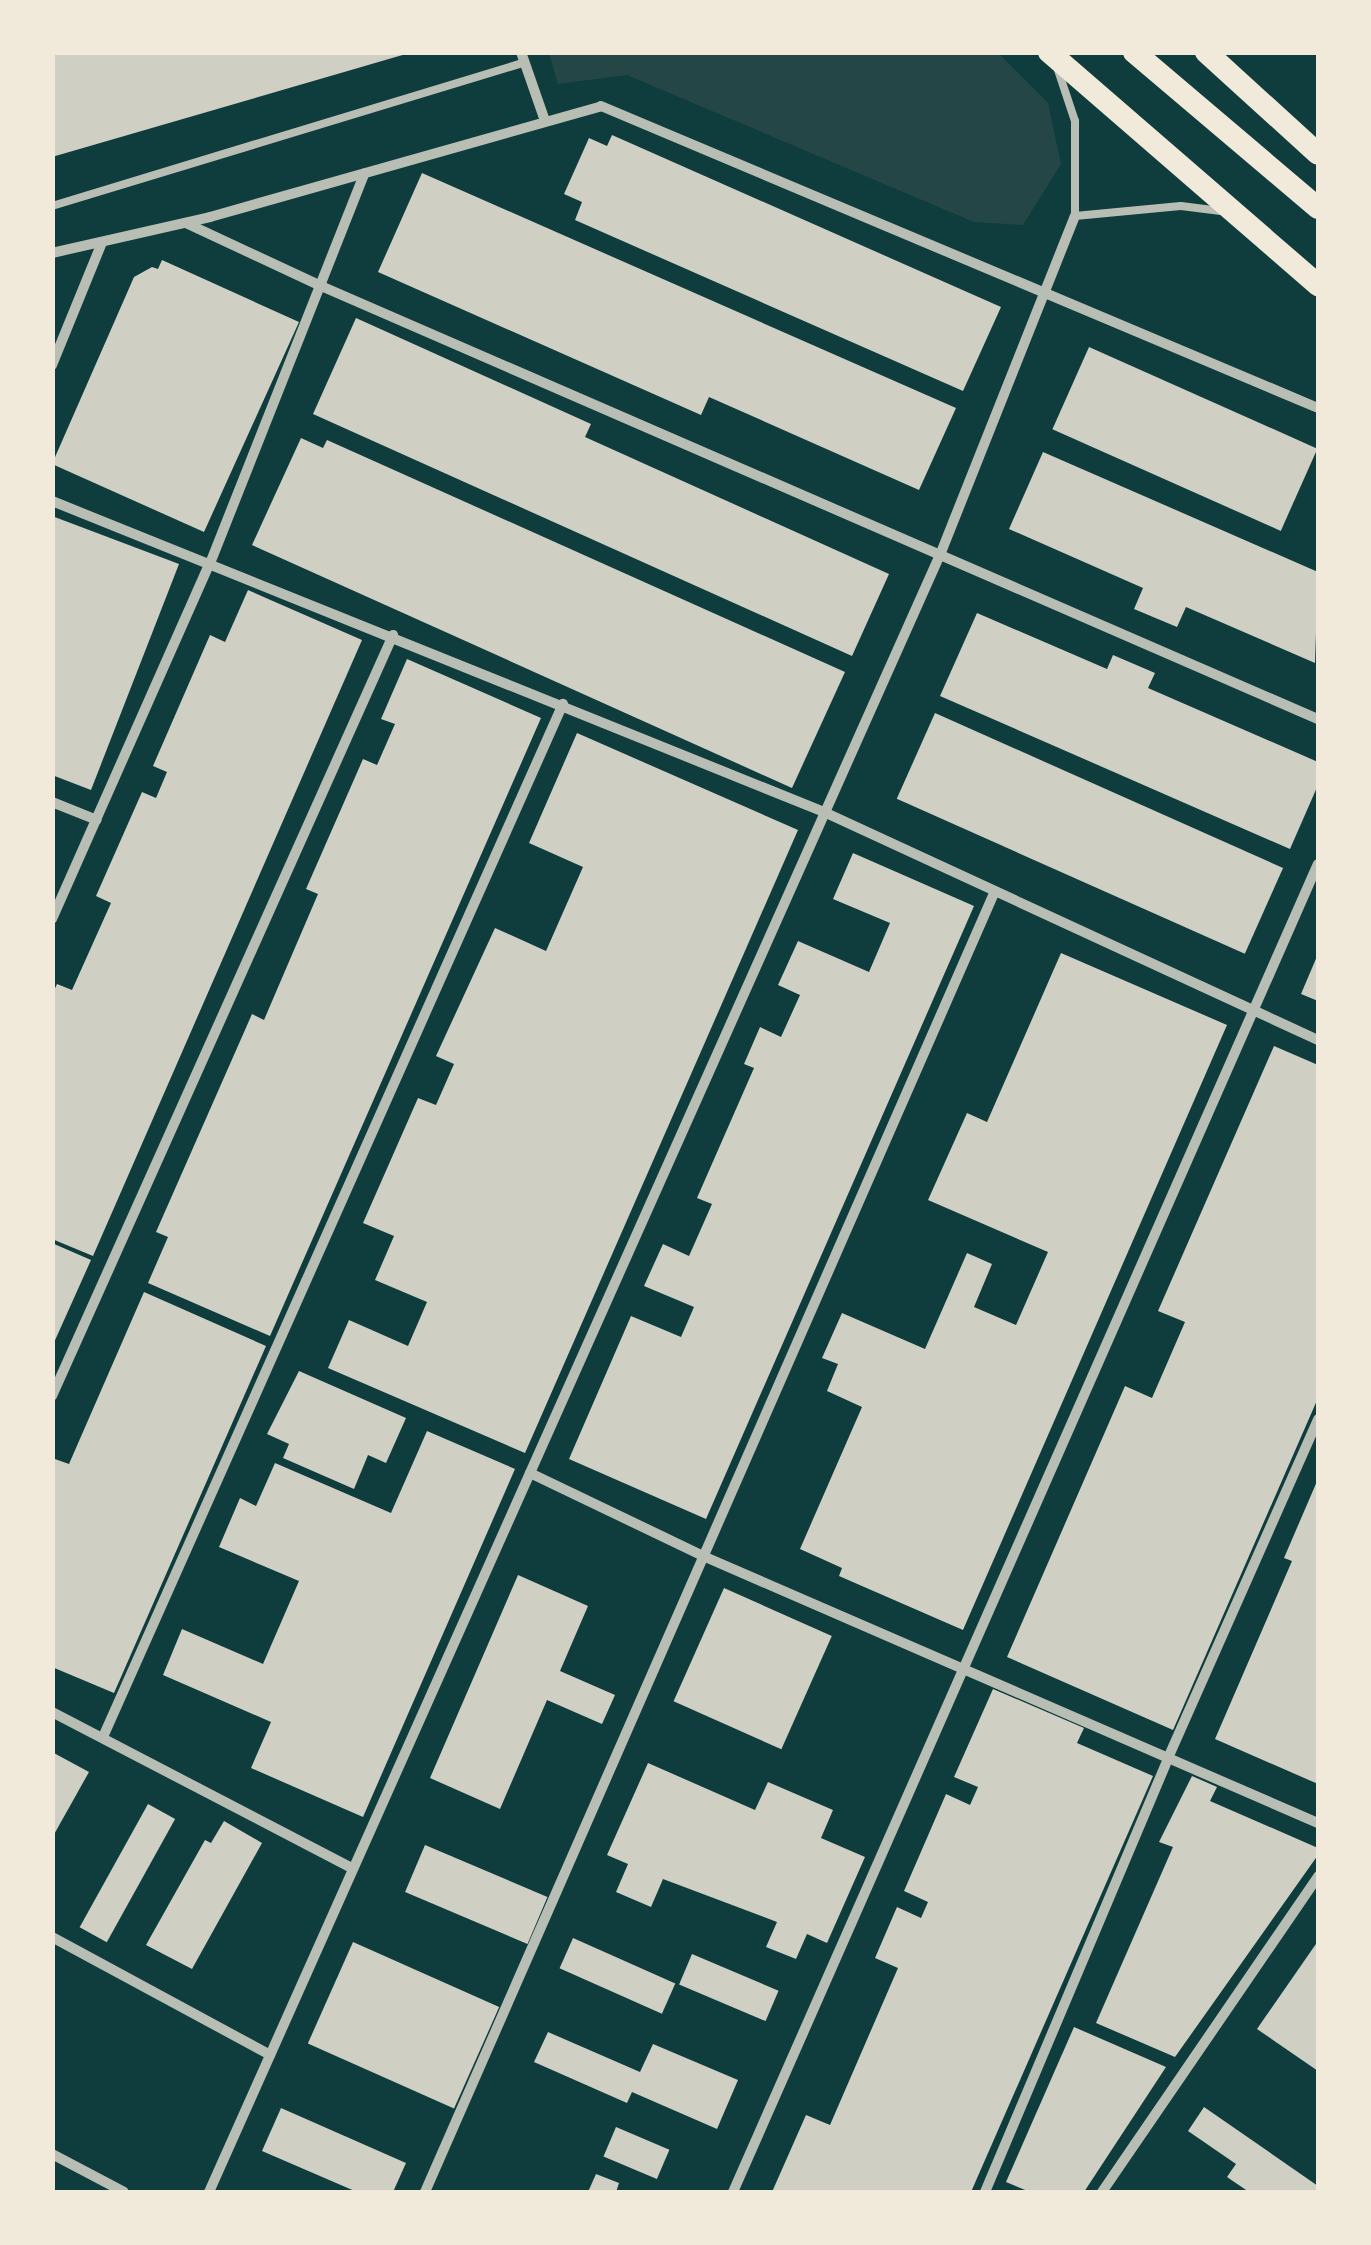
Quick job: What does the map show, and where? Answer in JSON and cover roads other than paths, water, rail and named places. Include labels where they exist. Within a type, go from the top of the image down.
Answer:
[{"type":"highway","points":[[1134,52],[1318,208]]},
{"type":"highway","points":[[1206,52],[1318,154]]},
{"type":"highway","points":[[1051,54],[1318,286]]},
{"type":"street","points":[[522,58],[545,122]]},
{"type":"street","points":[[52,252],[101,245],[187,223],[601,106],[1318,408]]},
{"type":"street","points":[[52,919],[211,561],[365,173]]},
{"type":"street","points":[[209,2192],[940,555],[1075,216]]},
{"type":"street","points":[[187,223],[320,286],[1318,720]]},
{"type":"street","points":[[52,365],[101,245]]},
{"type":"street","points":[[52,501],[211,561],[824,812],[1318,1040]]},
{"type":"street","points":[[52,1396],[393,635]]},
{"type":"street","points":[[103,1737],[563,704]]},
{"type":"street","points":[[52,802],[97,820]]},
{"type":"street","points":[[733,2192],[1318,864]]},
{"type":"street","points":[[424,2192],[995,890]]},
{"type":"street","points":[[985,2192],[1168,1758],[1318,1419]]},
{"type":"street","points":[[530,1473],[703,1556],[1318,1822]]},
{"type":"street","points":[[52,1712],[353,1869]]},
{"type":"street","points":[[1102,2192],[1318,1876]]},
{"type":"street","points":[[52,1937],[270,2055]]},
{"type":"street","points":[[52,2154],[124,2192]]},
{"type":"lane","points":[[1051,54],[1075,122],[1075,216],[1181,206],[1232,212]]},
{"type":"lane","points":[[52,206],[522,58]]}]
